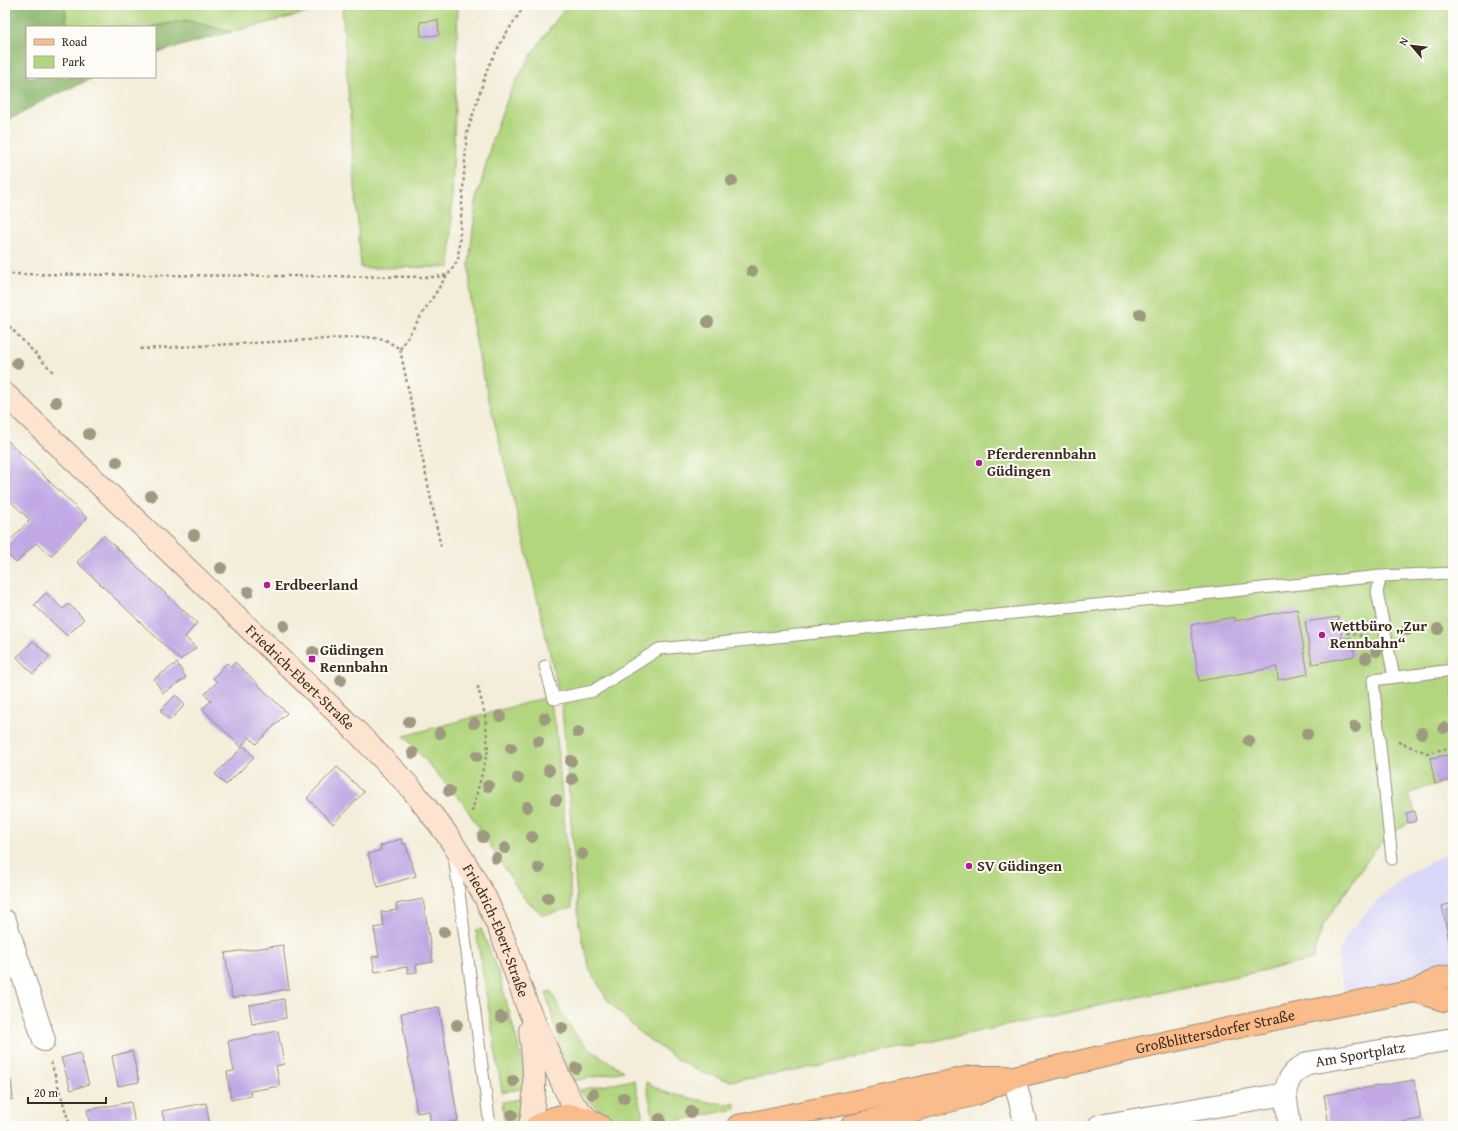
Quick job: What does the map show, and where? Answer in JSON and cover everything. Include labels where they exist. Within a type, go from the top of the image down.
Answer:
[{"type":"main road","name":"Friedrich-Ebert-Straße","points":[[5,394],[373,748],[410,787],[452,843],[485,897],[502,935],[528,1008],[572,1103],[594,1122]]},
{"type":"main road","name":"Großblittersdorfer Straße","points":[[852,1126],[976,1094],[1014,1077],[1180,1039],[1336,1006],[1416,991],[1439,978],[1453,976]]},
{"type":"main road","name":"Großblittersdorfer Straße","points":[[1416,991],[1444,1000],[1453,999]]},
{"type":"main road","name":"Friedrich-Ebert-Straße","points":[[528,1008],[534,1065],[534,1106],[530,1126]]},
{"type":"main road","name":"Großblittersdorfer Straße","points":[[738,1126],[971,1077],[1014,1077]]},
{"type":"main road","points":[[537,1126],[558,1116],[571,1115],[594,1122]]},
{"type":"street","points":[[5,921],[44,1040]]},
{"type":"street","name":"Am Sportplatz","points":[[1290,1126],[1286,1094],[1288,1082],[1296,1070],[1308,1063],[1453,1039]]},
{"type":"street","points":[[1014,1077],[1026,1126]]},
{"type":"street","points":[[1099,1126],[1169,1120],[1286,1094]]},
{"type":"lane","points":[[545,666],[554,700],[593,691],[659,649],[1381,576],[1453,573]]},
{"type":"lane","points":[[1381,576],[1376,592],[1394,677]]},
{"type":"lane","points":[[1392,859],[1373,680],[1453,670]]},
{"type":"lane","points":[[452,843],[490,1126]]},
{"type":"path","points":[[441,548],[400,349],[458,260],[467,133],[488,67],[505,35],[525,5]]},
{"type":"path","points":[[5,274],[428,277],[448,275]]},
{"type":"path","points":[[5,322],[54,373]]},
{"type":"path","points":[[140,349],[365,338],[384,339],[400,349]]},
{"type":"path","points":[[1340,628],[1356,625]]},
{"type":"path","points":[[1346,627],[1347,633]]},
{"type":"path","points":[[472,812],[488,750],[485,715],[477,683]]},
{"type":"path","points":[[1378,736],[1427,753],[1453,747]]},
{"type":"path","points":[[50,1062],[70,1126]]},
{"type":"shaded area","points":[[1453,852],[1453,976],[1349,1003],[1339,972],[1338,955],[1347,934],[1379,899],[1409,874],[1436,859]]},
{"type":"green space","points":[[5,5],[65,5],[67,26],[26,26],[26,78],[93,78],[42,101],[17,116],[5,120]]},
{"type":"green space","points":[[65,5],[337,5],[231,32],[186,20],[155,26],[67,26]]},
{"type":"green space","points":[[342,5],[458,5],[450,267],[361,268]]},
{"type":"green space","name":"Pferderennbahn Güdingen","points":[[567,5],[1453,5],[1453,780],[1435,784],[1408,794],[1415,811],[1417,821],[1408,823],[1390,835],[1374,851],[1323,925],[1312,960],[775,1075],[730,1081],[703,1073],[678,1060],[639,1032],[608,1001],[590,970],[579,925],[562,706],[481,367],[472,320],[469,264],[476,203],[493,137],[511,90],[533,52]]},
{"type":"green space","points":[[186,20],[231,32],[156,53],[155,26]]},
{"type":"green space","points":[[548,697],[556,727],[572,908],[543,915],[523,897],[463,803],[404,736]]},
{"type":"green space","points":[[481,929],[498,971],[523,1063],[525,1088],[502,1092],[476,930]]},
{"type":"green space","points":[[551,991],[567,1022],[579,1038],[595,1052],[624,1071],[573,1081],[561,1050],[546,993]]},
{"type":"green space","points":[[634,1080],[645,1126],[626,1126],[620,1124],[601,1111],[579,1090]]},
{"type":"green space","points":[[646,1082],[667,1093],[713,1103],[735,1104],[736,1109],[670,1122],[668,1126],[655,1126]]},
{"type":"green space","points":[[526,1098],[524,1110],[517,1126],[505,1126],[502,1102]]},
{"type":"building","points":[[438,20],[439,35],[421,36],[420,22]]},
{"type":"building","points":[[7,440],[87,518],[51,556],[36,543],[16,563],[5,552],[5,546],[30,520],[5,496],[5,442]]},
{"type":"building","points":[[103,535],[197,623],[185,637],[196,648],[180,660],[77,562]]},
{"type":"building","points":[[46,593],[63,609],[69,604],[84,619],[67,636],[34,605]]},
{"type":"building","points":[[1297,609],[1308,674],[1278,680],[1277,667],[1199,681],[1191,625],[1234,617],[1235,621]]},
{"type":"building","points":[[1338,617],[1342,639],[1351,637],[1355,656],[1312,664],[1305,622]]},
{"type":"building","points":[[33,641],[50,657],[33,674],[17,657]]},
{"type":"building","points":[[235,662],[287,713],[256,744],[249,737],[241,747],[202,709],[211,701],[205,694],[217,682],[213,678],[227,663],[231,667]]},
{"type":"building","points":[[177,663],[186,678],[163,693],[154,679]]},
{"type":"building","points":[[176,695],[185,705],[170,720],[160,711]]},
{"type":"building","points":[[244,746],[254,757],[226,785],[215,774]]},
{"type":"building","points":[[1453,754],[1453,780],[1435,784],[1430,758]]},
{"type":"building","points":[[337,767],[364,792],[333,824],[307,798]]},
{"type":"building","points":[[1415,811],[1417,821],[1408,823],[1406,813]]},
{"type":"building","points":[[401,839],[403,844],[405,843],[416,876],[378,887],[368,854],[381,850],[380,846]]},
{"type":"building","points":[[423,899],[433,962],[416,965],[417,972],[408,973],[407,967],[375,972],[372,957],[379,956],[374,928],[384,926],[381,912],[397,910],[396,904]]},
{"type":"building","points":[[1453,903],[1453,950],[1451,950],[1442,906]]},
{"type":"building","points":[[283,945],[289,989],[232,998],[225,953]]},
{"type":"building","points":[[284,999],[286,1018],[252,1024],[249,1005]]},
{"type":"building","points":[[439,1007],[458,1121],[431,1125],[429,1111],[417,1113],[401,1013]]},
{"type":"building","points":[[278,1031],[284,1064],[276,1066],[280,1086],[250,1091],[251,1096],[231,1100],[227,1072],[234,1071],[228,1041]]},
{"type":"building","points":[[132,1051],[139,1082],[118,1086],[112,1056]]},
{"type":"building","points":[[80,1053],[89,1084],[71,1090],[61,1058]]},
{"type":"building","points":[[11,1080],[13,1099],[5,1100],[5,1081]]},
{"type":"building","points":[[1414,1080],[1421,1119],[1377,1126],[1329,1126],[1324,1095]]},
{"type":"building","points":[[131,1102],[135,1126],[90,1126],[87,1110]]},
{"type":"building","points":[[206,1103],[210,1126],[165,1126],[162,1111]]},
{"type":"place","name":"Pferderennbahn Güdingen","points":[[979,463]]},
{"type":"place","name":"Erdbeerland","points":[[267,585]]},
{"type":"place","name":"Wettbüro „Zur Rennbahn“","points":[[1322,635]]},
{"type":"place","name":"Güdingen Rennbahn","points":[[312,659]]},
{"type":"place","name":"SV Güdingen","points":[[969,866]]}]
